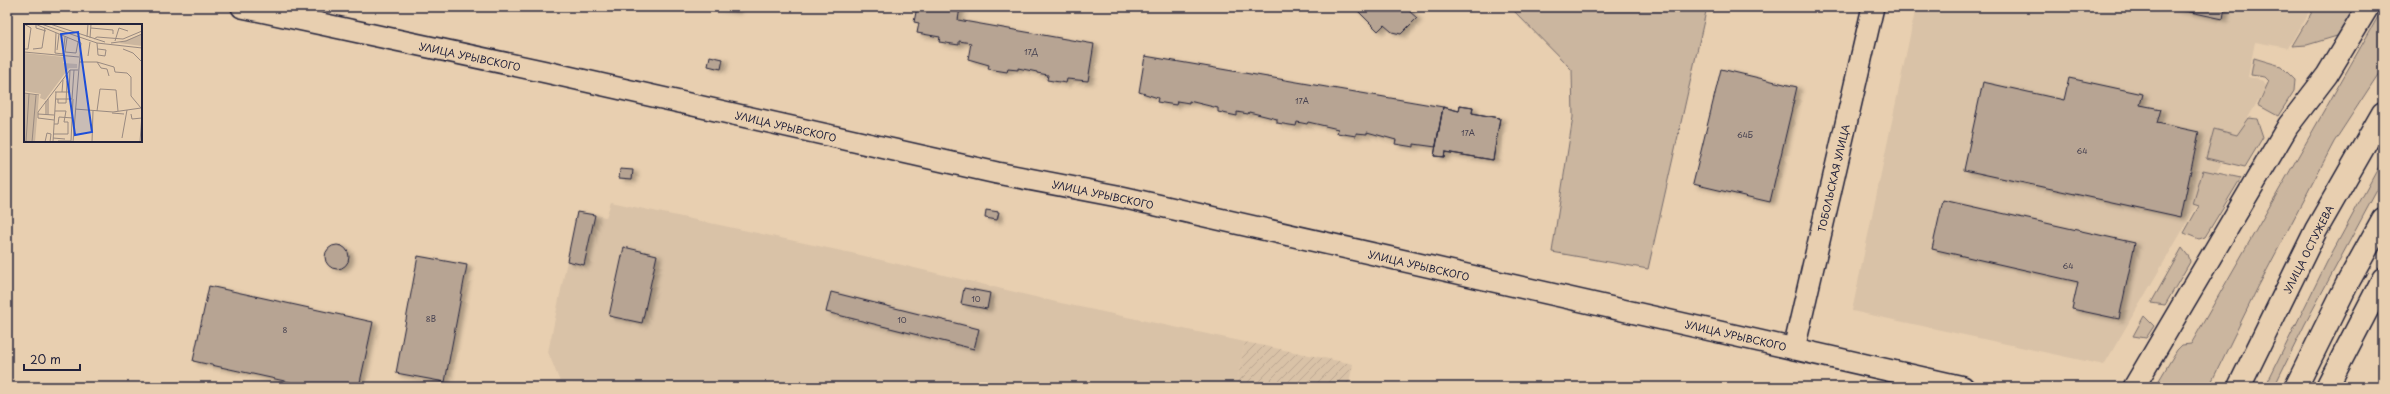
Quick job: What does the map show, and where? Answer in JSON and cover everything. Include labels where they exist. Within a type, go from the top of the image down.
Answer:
[{"type":"main road","name":"УЛИЦА ОСТУЖЕВА","points":[[2239,383],[2316,230],[2383,113]]},
{"type":"main road","points":[[2296,387],[2347,284],[2383,219]]},
{"type":"main road","points":[[2327,387],[2383,279]]},
{"type":"street","name":"УЛИЦА УРЫВСКОГО","points":[[242,7],[546,72],[997,173],[1110,195],[1963,387]]},
{"type":"street","name":"ТОБОЛЬСКАЯ УЛИЦА","points":[[1794,349],[1873,7]]},
{"type":"street","points":[[2134,387],[2288,126],[2327,75],[2368,7]]},
{"type":"shaded area","points":[[1510,7],[1707,7],[1648,269],[1552,252],[1573,117],[1572,70]]},
{"type":"shaded area","points":[[1916,7],[2312,7],[2288,48],[2255,42],[2248,77],[2264,81],[2266,87],[2104,365],[1852,311]]},
{"type":"shaded area","points":[[2315,7],[2355,7],[2337,36],[2307,45],[2292,46]]},
{"type":"shaded area","points":[[2383,8],[2383,67],[2334,142],[2257,289],[2209,387],[2155,387],[2177,350],[2182,345],[2191,344]]},
{"type":"shaded area","points":[[2254,58],[2281,66],[2295,80],[2294,91],[2278,116],[2258,105],[2269,81],[2265,77],[2251,75]]},
{"type":"shaded area","points":[[2249,118],[2257,119],[2263,137],[2245,167],[2206,158],[2214,129],[2237,135]]},
{"type":"shaded area","points":[[2383,159],[2383,179],[2305,324],[2274,387],[2265,387],[2327,262]]},
{"type":"shaded area","points":[[2203,170],[2241,178],[2205,237],[2199,239],[2184,233],[2199,206],[2193,204]]},
{"type":"shaded area","points":[[611,202],[856,254],[1056,302],[1245,342],[1236,387],[584,387],[560,382],[548,352],[567,261],[584,265],[595,215],[606,217]]},
{"type":"shaded area","points":[[2182,248],[2189,257],[2190,262],[2165,305],[2151,303]]},
{"type":"shaded area","points":[[2144,316],[2154,326],[2146,338],[2133,336]]},
{"type":"shaded area","points":[[1245,342],[1353,364],[1348,387],[1236,387]]},
{"type":"building","points":[[714,7],[737,7],[737,11]]},
{"type":"building","points":[[917,7],[964,7],[960,8],[958,20],[1094,44],[1088,81],[1067,79],[1066,83],[1047,80],[1048,75],[1018,68],[1018,70],[1008,69],[1007,72],[988,69],[989,65],[968,59],[971,43],[959,41],[959,45],[939,42],[940,37],[917,33],[919,23],[914,22]]},
{"type":"building","points":[[1354,7],[1411,7],[1412,8],[1409,11],[1417,18],[1401,34],[1392,32],[1384,25],[1378,31]]},
{"type":"building","points":[[2167,7],[2225,7],[2223,19]]},
{"type":"building","points":[[710,56],[723,59],[721,69],[708,66]]},
{"type":"building","points":[[1145,56],[1443,107],[1436,147],[1414,144],[1414,147],[1395,144],[1396,140],[1367,132],[1367,134],[1356,133],[1356,136],[1337,133],[1338,129],[1308,122],[1307,124],[1297,122],[1296,126],[1277,123],[1277,119],[1249,112],[1248,114],[1237,112],[1237,116],[1218,112],[1218,108],[1189,101],[1189,103],[1177,101],[1176,105],[1157,102],[1158,98],[1139,92]]},
{"type":"building","points":[[1721,69],[1797,87],[1770,202],[1693,184]]},
{"type":"building","points":[[2069,78],[2143,94],[2140,105],[2161,109],[2157,123],[2199,132],[2181,217],[1964,170],[1983,82],[2064,100]]},
{"type":"building","points":[[1460,105],[1473,107],[1472,113],[1500,118],[1493,160],[1445,152],[1444,157],[1434,156],[1443,107],[1459,111]]},
{"type":"building","points":[[1460,105],[1473,107],[1472,113],[1500,118],[1493,160],[1445,152],[1444,157],[1434,156],[1443,107],[1459,111]]},
{"type":"building","points":[[620,169],[633,170],[632,179],[619,178]]},
{"type":"building","points":[[1943,200],[2135,243],[2119,319],[2072,309],[2078,282],[1932,249]]},
{"type":"building","points":[[986,210],[999,212],[997,220],[985,218]]},
{"type":"building","points":[[577,212],[595,215],[584,265],[567,261]]},
{"type":"building","points":[[337,245],[345,249],[349,257],[345,265],[337,269],[329,265],[325,257],[329,249]]},
{"type":"building","points":[[624,247],[657,255],[642,323],[609,316]]},
{"type":"building","points":[[418,256],[467,265],[445,382],[396,373]]},
{"type":"building","points":[[209,286],[373,322],[359,387],[312,387],[193,361]]},
{"type":"building","points":[[964,288],[990,293],[987,309],[961,304]]},
{"type":"building","points":[[831,292],[979,329],[974,349],[826,312]]}]
